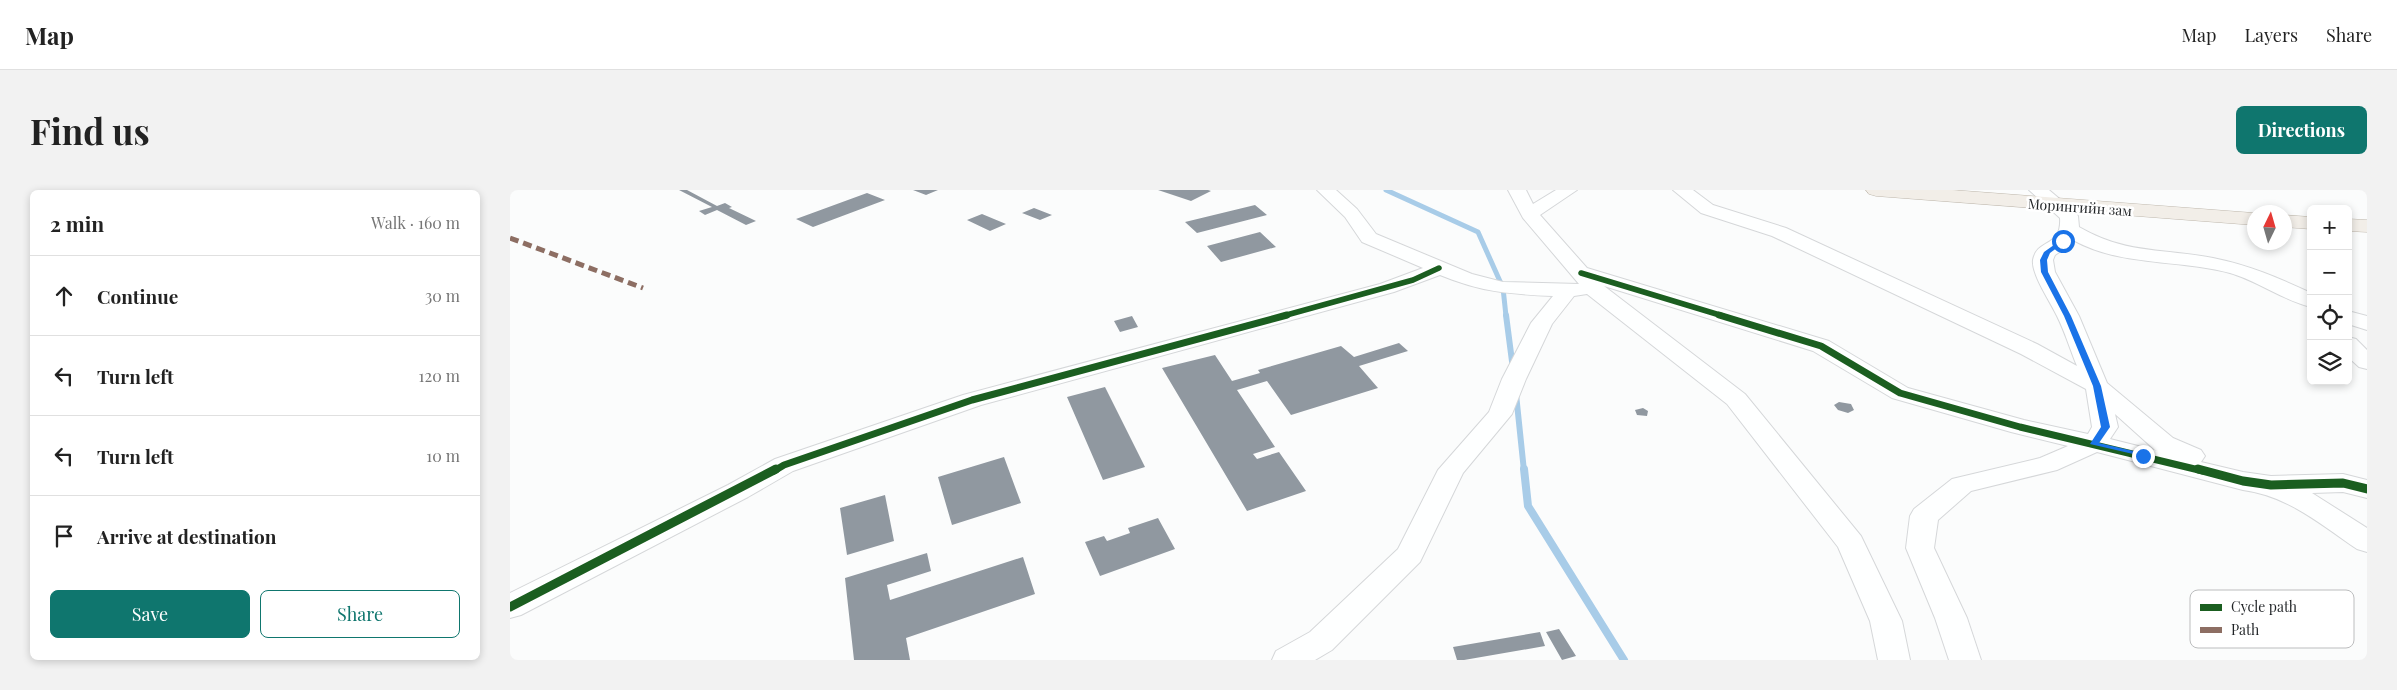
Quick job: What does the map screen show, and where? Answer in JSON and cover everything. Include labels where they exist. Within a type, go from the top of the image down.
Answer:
[{"type":"main road","name":"Морингийн зам","points":[[1876,190],[2047,198],[2247,218]]},
{"type":"main road","points":[[2292,222],[2307,223]]},
{"type":"main road","points":[[2352,225],[2367,226]]},
{"type":"street","points":[[1326,190],[1351,213],[1369,238],[1465,278],[1503,288],[1581,284],[1821,346],[1900,393],[2047,434],[2243,481],[2271,485],[2343,483],[2367,489]]},
{"type":"street","points":[[1517,190],[1529,214],[1581,284],[1736,399],[1851,543],[1886,620],[1894,660]]},
{"type":"street","points":[[1529,214],[1568,190]]},
{"type":"street","points":[[1682,190],[1707,209],[1779,232],[2029,349],[2097,386],[2164,444],[2205,462],[2296,495],[2367,542]]},
{"type":"street","points":[[1965,660],[1951,618],[1920,548],[1924,516],[1962,485],[2048,464],[2094,444],[2106,427],[2097,386],[2068,316],[2044,272],[2043,260],[2047,252],[2063,241],[2070,230],[2069,216],[2047,198]]},
{"type":"street","points":[[2070,230],[2081,237],[2120,253],[2233,268],[2302,297]]},
{"type":"street","points":[[510,607],[738,491],[784,464],[972,400],[1387,288],[1413,280],[1439,268]]},
{"type":"street","points":[[1288,660],[1317,650],[1410,555],[1451,470],[1500,414],[1514,379],[1542,323],[1581,284]]},
{"type":"street","points":[[2352,318],[2367,323]]},
{"type":"street","points":[[2352,348],[2367,362]]},
{"type":"building","points":[[679,190],[687,190],[717,206],[725,203],[732,207],[729,208],[756,221],[746,225],[717,210],[705,215],[699,211],[712,207]]},
{"type":"building","points":[[913,190],[938,190],[926,195]]},
{"type":"building","points":[[1158,190],[1208,190],[1211,191],[1191,201]]},
{"type":"building","points":[[867,193],[885,200],[813,227],[796,219]]},
{"type":"building","points":[[1255,205],[1267,215],[1197,233],[1185,222]]},
{"type":"building","points":[[1034,208],[1052,215],[1040,220],[1022,213]]},
{"type":"building","points":[[982,214],[1006,224],[990,231],[967,220]]},
{"type":"building","points":[[1260,232],[1276,247],[1221,262],[1207,246]]},
{"type":"building","points":[[1132,316],[1138,327],[1120,332],[1114,321]]},
{"type":"building","points":[[1399,343],[1408,351],[1359,366],[1378,388],[1291,415],[1267,381],[1237,390],[1275,447],[1253,454],[1257,459],[1279,452],[1306,491],[1247,511],[1162,368],[1215,355],[1232,381],[1260,373],[1258,370],[1341,346],[1354,357]]},
{"type":"building","points":[[1105,387],[1145,467],[1103,480],[1067,397]]},
{"type":"building","points":[[1839,402],[1851,404],[1854,410],[1848,413],[1838,410],[1834,405]]},
{"type":"building","points":[[1643,408],[1648,411],[1647,416],[1637,415],[1635,410]]},
{"type":"building","points":[[1004,457],[1021,503],[952,525],[938,477]]},
{"type":"building","points":[[885,495],[894,541],[847,555],[840,508]]},
{"type":"building","points":[[1158,518],[1175,549],[1100,576],[1085,542],[1104,536],[1107,541],[1130,533],[1128,528]]},
{"type":"building","points":[[927,553],[931,571],[887,585],[890,600],[1023,557],[1035,594],[906,638],[910,660],[854,660],[845,578]]},
{"type":"building","points":[[1559,629],[1576,656],[1562,660],[1546,632]]},
{"type":"building","points":[[1540,632],[1545,646],[1464,660],[1457,660],[1453,647]]},
{"type":"waterway","points":[[1386,190],[1478,232],[1503,288],[1506,316]]},
{"type":"waterway","points":[[1506,315],[1513,369]]},
{"type":"waterway","points":[[1516,394],[1524,471]]},
{"type":"waterway","points":[[1524,469],[1528,506],[1624,660]]},
{"type":"marked path","points":[[510,238],[643,288]]},
{"type":"cycle path","points":[[510,607],[738,491],[784,465],[972,400],[1387,288],[1413,280],[1439,268]]},
{"type":"cycle path","points":[[1581,273],[1821,346],[1900,393],[2020,427],[2119,449],[2243,481],[2271,485],[2343,483],[2367,489]]},
{"type":"route","points":[[2063,241],[2047,252],[2043,260],[2044,272],[2068,316],[2097,386],[2106,427],[2094,444],[2143,456]]}]
